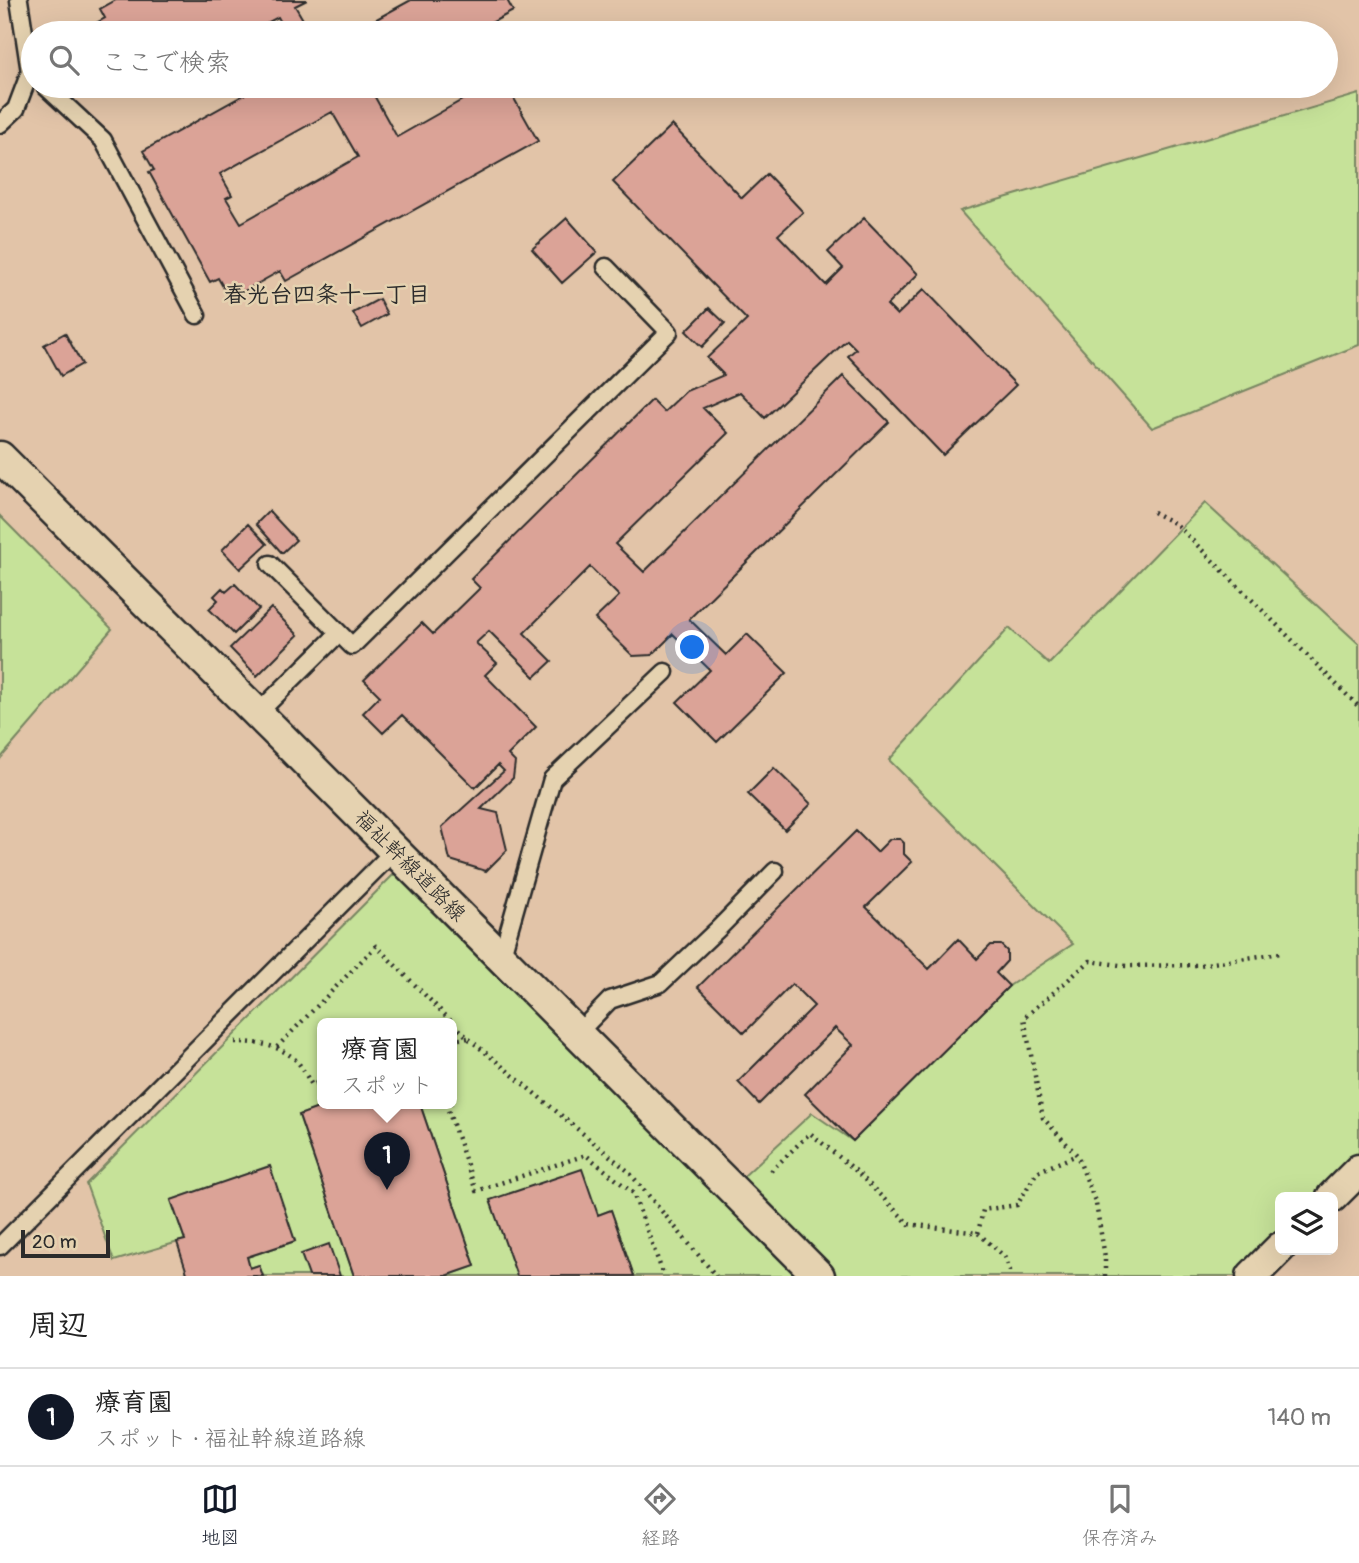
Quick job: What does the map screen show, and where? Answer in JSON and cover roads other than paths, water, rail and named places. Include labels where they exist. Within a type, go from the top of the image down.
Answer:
[{"type":"street","name":"福祉幹線道路線","points":[[0,457],[819,1276]]},
{"type":"street","points":[[1337,1192],[1359,1170]]},
{"type":"street","points":[[1252,1276],[1275,1253]]},
{"type":"lane","points":[[19,0],[23,21]]},
{"type":"lane","points":[[0,124],[16,109],[21,98]]},
{"type":"lane","points":[[58,98],[103,140],[197,315]]},
{"type":"lane","points":[[270,564],[352,646],[669,332],[606,267]]},
{"type":"lane","points":[[258,713],[339,632]]},
{"type":"lane","points":[[500,958],[552,779],[665,672]]},
{"type":"lane","points":[[0,1246],[395,850]]},
{"type":"lane","points":[[577,1034],[610,1000],[661,983],[775,871]]},
{"type":"place","name":"療育園","points":[[387,1190]]},
{"type":"district","name":"春光台四条十一丁目","points":[[327,294]]}]
